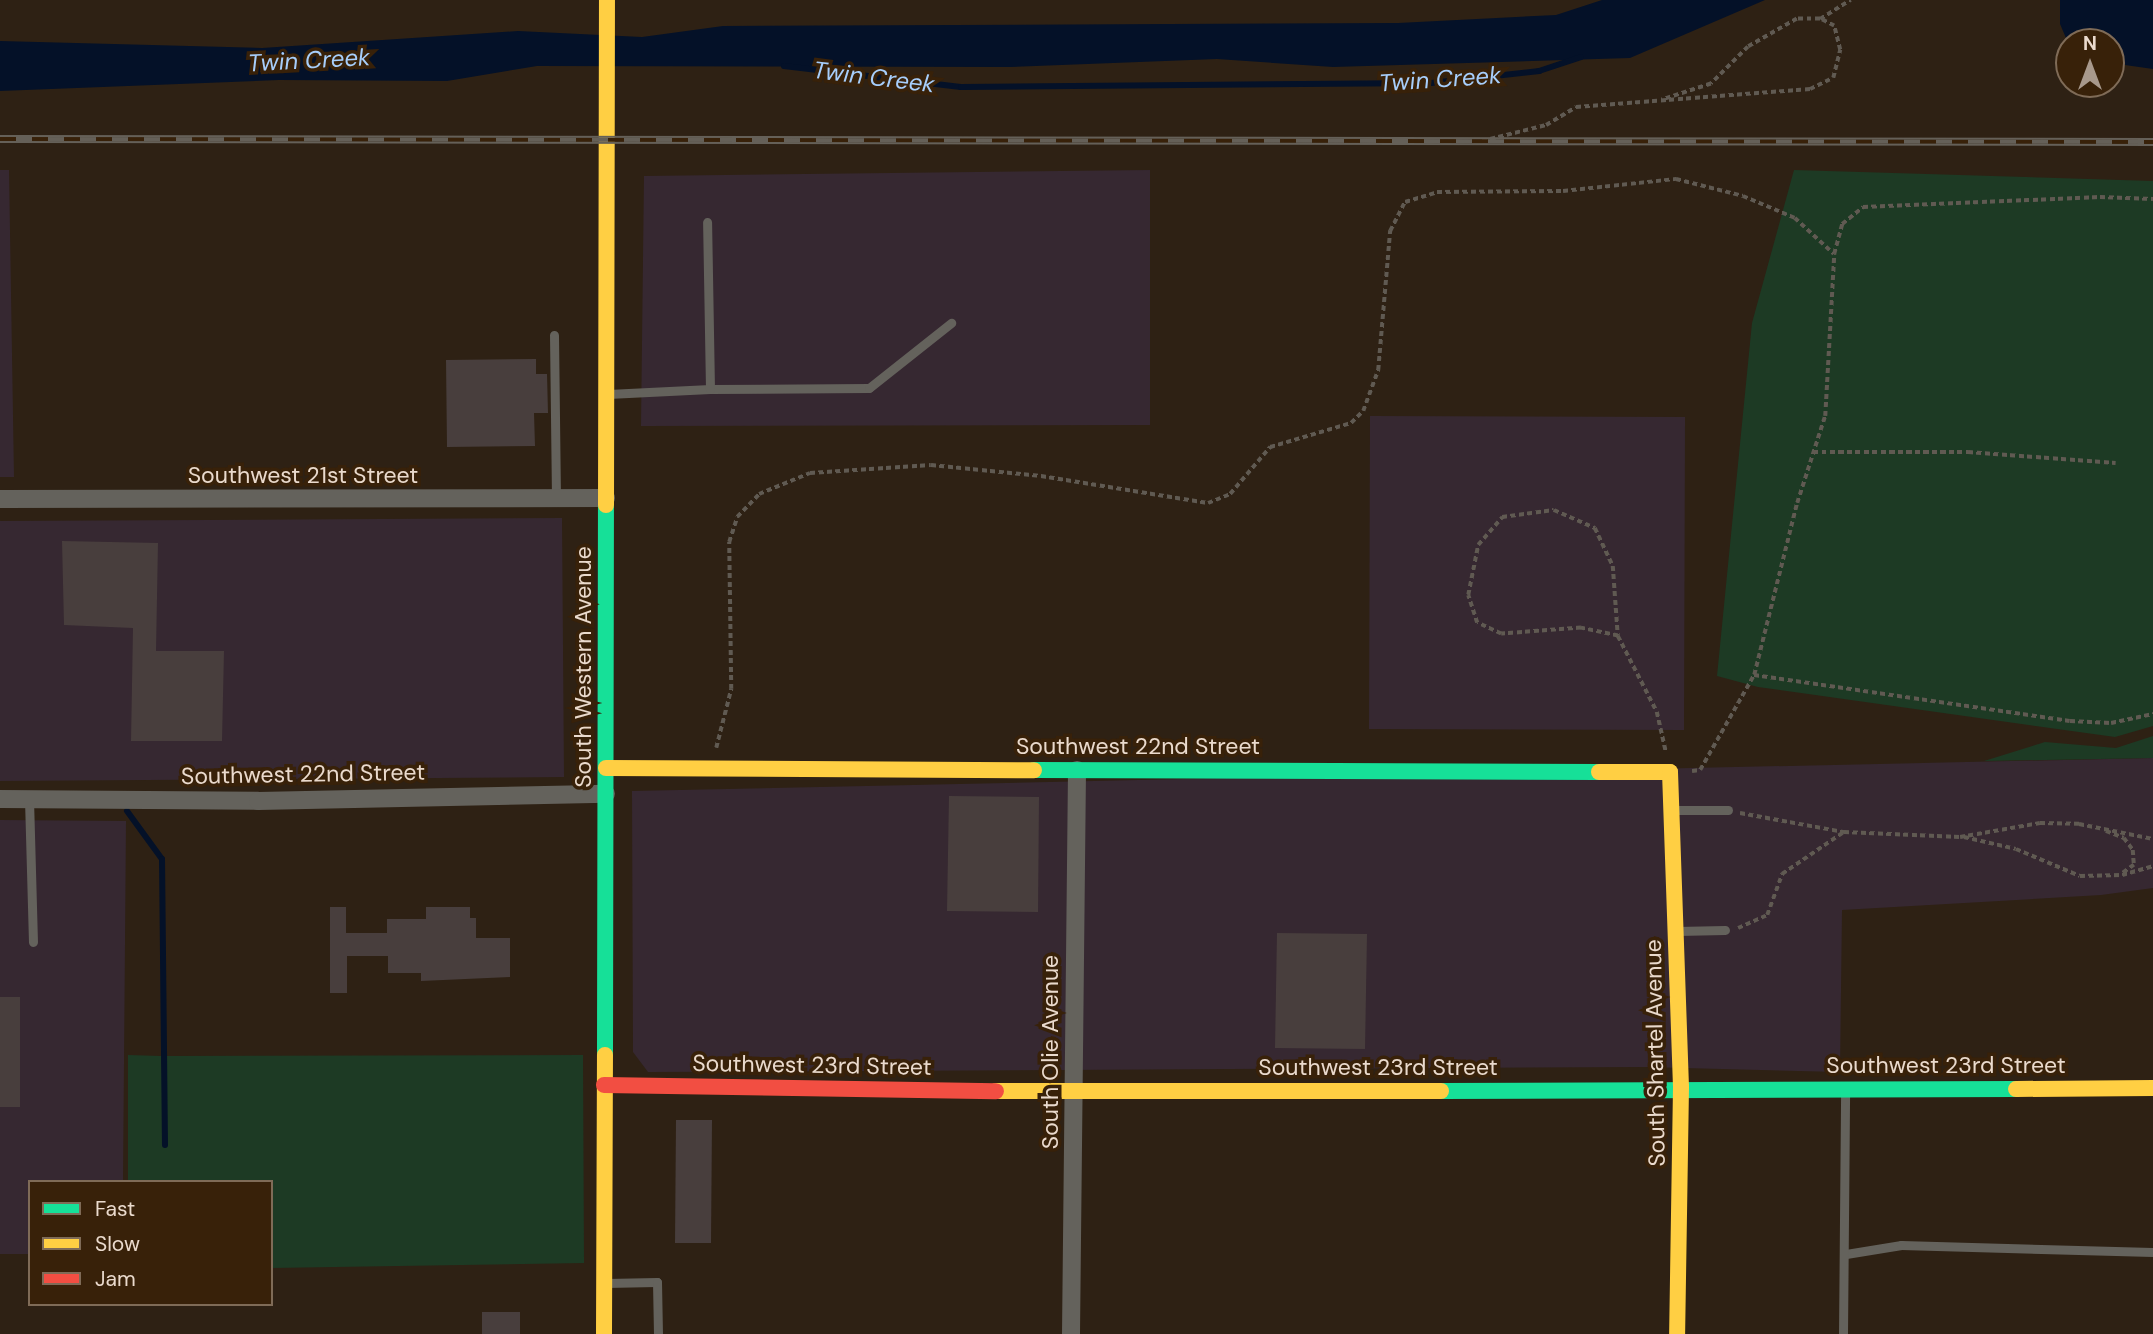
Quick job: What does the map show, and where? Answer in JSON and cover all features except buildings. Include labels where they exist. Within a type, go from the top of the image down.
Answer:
[{"type":"street","name":"South Western Avenue","points":[[604,1334],[607,0]]},
{"type":"street","name":"Southwest 21st Street","points":[[0,499],[606,498]]},
{"type":"street","name":"Southwest 22nd Street","points":[[606,768],[1670,772]]},
{"type":"street","name":"South Olie Avenue","points":[[1071,1334],[1077,770]]},
{"type":"street","name":"South Shartel Avenue","points":[[1670,772],[1681,1087],[1677,1334]]},
{"type":"street","name":"Southwest 22nd Street","points":[[0,799],[258,801],[606,794]]},
{"type":"street","name":"Southwest 23rd Street","points":[[604,1085],[1074,1092],[1681,1087],[2153,1088]]},
{"type":"lane","points":[[707,222],[710,388]]},
{"type":"lane","points":[[607,394],[710,388],[869,388],[951,323]]},
{"type":"lane","points":[[554,335],[556,499]]},
{"type":"lane","points":[[29,799],[33,942]]},
{"type":"lane","points":[[1671,810],[1728,810]]},
{"type":"lane","points":[[1675,930],[1725,930]]},
{"type":"lane","points":[[1843,1334],[1846,1254],[1845,1087]]},
{"type":"lane","points":[[1846,1254],[1901,1245],[2153,1252]]},
{"type":"lane","points":[[604,1283],[657,1282],[658,1334]]},
{"type":"path","points":[[1820,19],[1851,0]]},
{"type":"path","points":[[1482,141],[1546,125],[1576,107],[1810,89],[1833,78],[1840,50],[1834,26],[1820,19],[1797,19],[1748,47],[1711,84],[1662,100]]},
{"type":"path","points":[[709,768],[731,689],[729,542],[737,517],[759,494],[810,473],[931,465],[1041,476],[1208,503],[1230,494],[1270,447],[1351,423],[1363,411],[1378,370],[1390,231],[1405,202],[1437,192],[1563,191],[1676,179],[1742,196],[1795,218],[1834,254]]},
{"type":"path","points":[[1618,636],[1581,628],[1501,634],[1477,623],[1468,595],[1478,545],[1502,517],[1554,510],[1595,528],[1613,566],[1618,636],[1657,712],[1670,772],[1700,770],[1755,675],[1813,452],[1825,416],[1834,254],[1842,224],[1863,207],[2099,197],[2153,199]]},
{"type":"path","points":[[1813,452],[1968,452],[2116,463]]},
{"type":"path","points":[[1755,675],[2070,721],[2111,723],[2153,714]]},
{"type":"path","points":[[1728,810],[1844,832],[1960,836],[2016,849],[2080,876],[2122,875],[2153,866]]},
{"type":"path","points":[[1960,836],[2039,823],[2096,827],[2153,839]]},
{"type":"path","points":[[2096,827],[2124,838],[2133,850],[2134,864],[2122,875]]},
{"type":"path","points":[[1725,930],[1750,926],[1767,915],[1782,874],[1844,832]]},
{"type":"shaded area","points":[[0,170],[9,170],[14,477],[0,477]]},
{"type":"shaded area","points":[[1150,170],[1150,425],[641,426],[644,176]]},
{"type":"shaded area","points":[[1370,416],[1685,417],[1684,730],[1369,729]]},
{"type":"shaded area","points":[[562,518],[564,777],[0,781],[0,521]]},
{"type":"shaded area","points":[[2153,758],[2153,888],[2101,895],[1842,910],[1840,1072],[1645,1067],[648,1072],[633,1052],[632,791]]},
{"type":"shaded area","points":[[0,820],[126,821],[123,1180],[28,1180],[28,1254],[0,1254]]},
{"type":"green space","points":[[1794,170],[2153,181],[2153,726],[2115,737],[1758,687],[1717,676],[1752,323]]},
{"type":"green space","points":[[2153,736],[2153,758],[1984,761],[2045,742],[2116,748]]},
{"type":"green space","points":[[128,1055],[161,1056],[166,1145],[165,1056],[583,1055],[584,1263],[273,1268],[273,1180],[128,1180]]},
{"type":"water","points":[[1602,0],[1765,0],[1630,58],[1333,67],[1217,59],[1010,67],[537,66],[447,81],[279,80],[0,91],[0,41],[262,48],[518,31],[642,37],[723,26],[1398,23],[1556,15]]},
{"type":"water","points":[[2060,0],[2153,0],[2153,69],[2125,65],[2125,28],[2062,28]]},
{"type":"waterway","name":"Twin Creek","points":[[784,66],[961,87],[1431,83],[1539,71],[1581,57]]},
{"type":"waterway","points":[[127,811],[162,859],[165,1145]]},
{"type":"railway","points":[[0,139],[2153,142]]},
{"type":"traffic: fast","points":[[605,1055],[606,505]]},
{"type":"traffic: fast","points":[[1034,770],[1599,772]]},
{"type":"traffic: fast","points":[[1441,1091],[2016,1089]]},
{"type":"traffic: slow","points":[[606,505],[607,0]]},
{"type":"traffic: slow","points":[[606,768],[1034,770]]},
{"type":"traffic: slow","points":[[1599,772],[1670,772],[1681,1087],[1677,1334]]},
{"type":"traffic: slow","points":[[604,1334],[605,1055]]},
{"type":"traffic: slow","points":[[2016,1089],[2153,1088]]},
{"type":"traffic: slow","points":[[996,1091],[1441,1091]]},
{"type":"traffic: jam","points":[[604,1085],[996,1091]]}]
